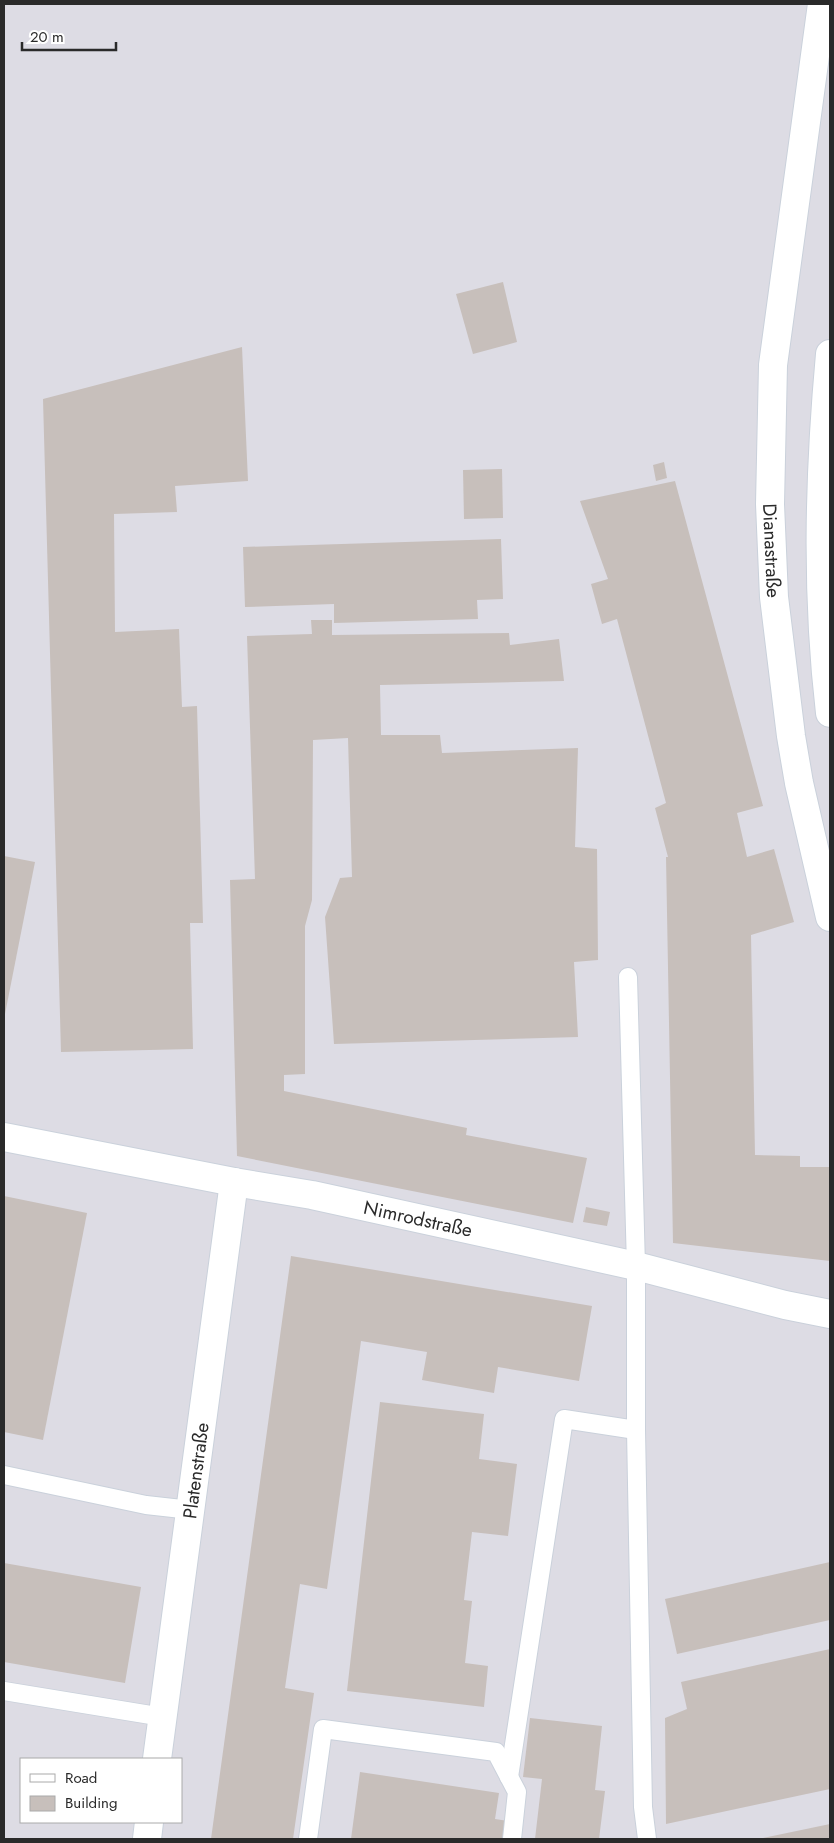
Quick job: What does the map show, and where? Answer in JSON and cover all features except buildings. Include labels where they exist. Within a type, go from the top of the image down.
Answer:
[{"type":"street","name":"Dianastraße","points":[[822,4],[772,372],[770,479],[774,587],[779,651],[799,783],[830,917]]},
{"type":"street","points":[[830,354],[822,464],[820,550],[821,613],[830,713]]},
{"type":"street","name":"Nimrodstraße","points":[[4,1137],[234,1182],[312,1195],[636,1266],[785,1305],[830,1314]]},
{"type":"street","name":"Platenstraße","points":[[158,1758],[234,1182]]},
{"type":"street","points":[[147,1839],[149,1823]]},
{"type":"lane","points":[[628,977],[636,1266],[636,1430],[643,1807],[647,1839]]},
{"type":"lane","points":[[509,1777],[564,1419],[636,1430]]},
{"type":"lane","points":[[4,1475],[146,1505],[191,1510]]},
{"type":"lane","points":[[4,1691],[163,1716]]},
{"type":"lane","points":[[308,1839],[323,1729],[496,1752],[517,1792],[512,1839]]},
{"type":"shaded area","points":[[4,4],[830,4],[830,1839],[4,1839]]}]
